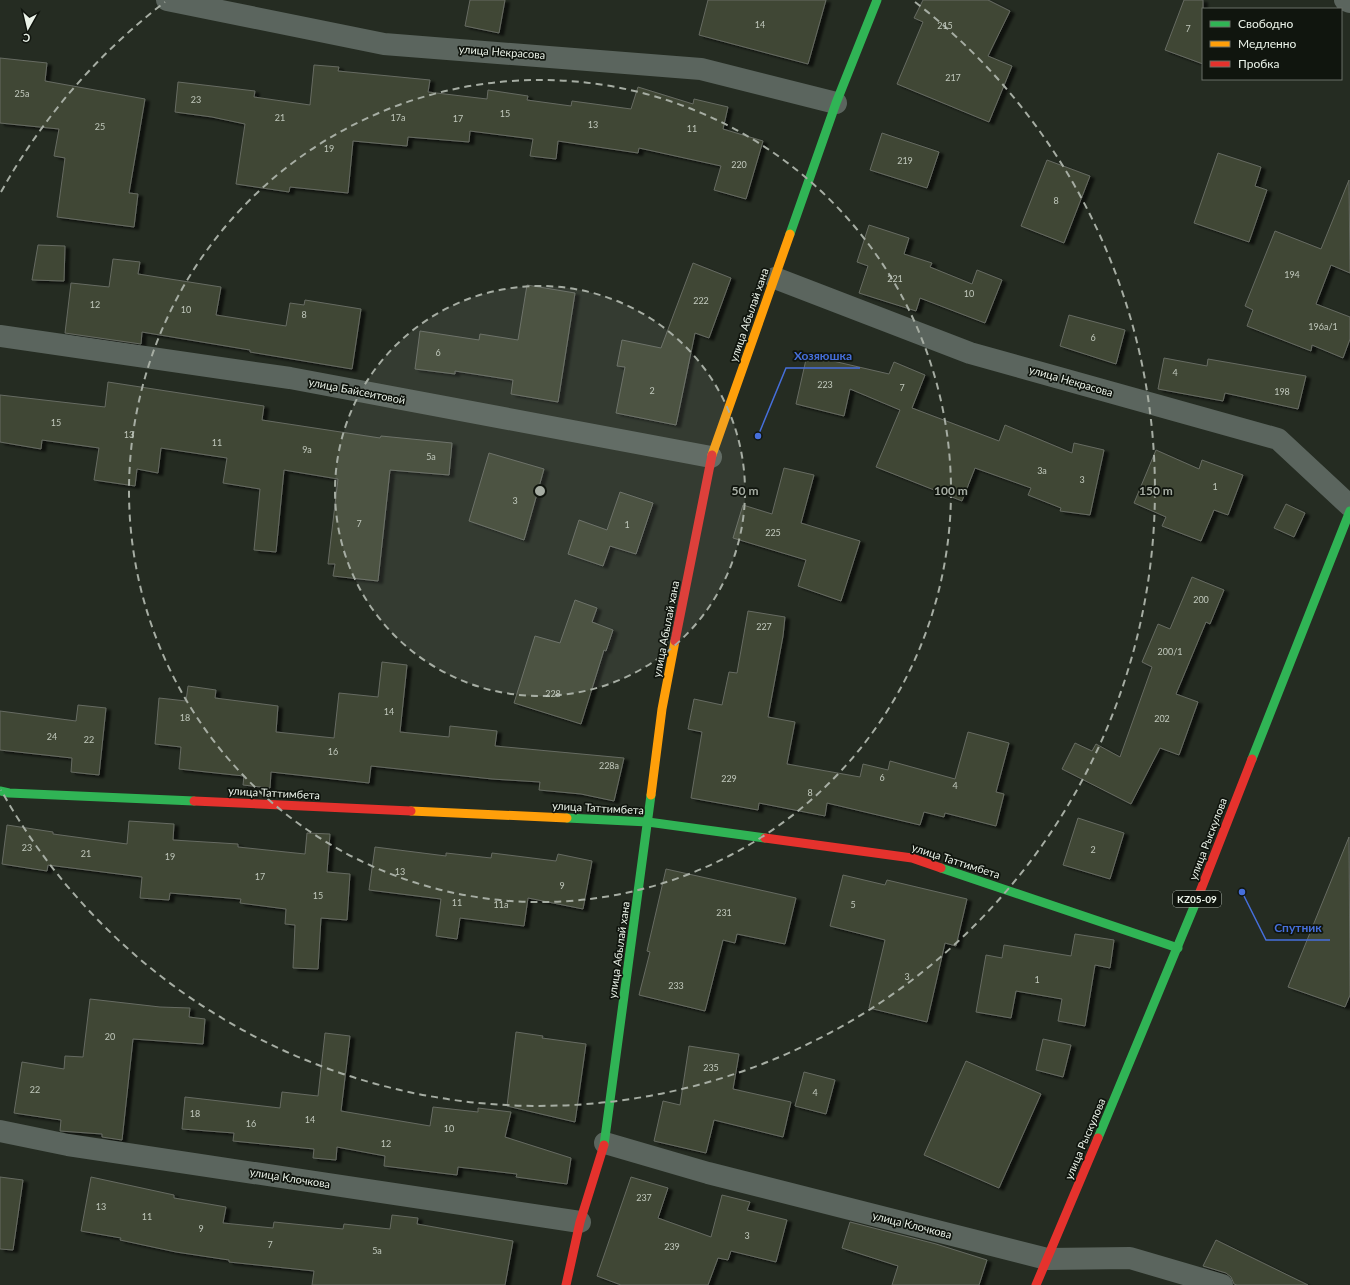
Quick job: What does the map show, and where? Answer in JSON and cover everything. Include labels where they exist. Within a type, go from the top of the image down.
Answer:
[{"type":"street","name":"улица Некрасова","points":[[168,0],[384,44],[701,69],[836,102]]},
{"type":"street","name":"улица Абылай хана","points":[[566,1285],[580,1222],[605,1143],[662,709],[711,457],[836,102],[877,0]]},
{"type":"street","points":[[1345,0],[1350,2]]},
{"type":"street","name":"улица Некрасова","points":[[775,278],[970,353],[1278,439],[1350,506]]},
{"type":"street","name":"улица Байсеитовой","points":[[0,336],[290,378],[711,457]]},
{"type":"street","name":"улица Рыскулова","points":[[1036,1285],[1178,948],[1350,511]]},
{"type":"street","name":"улица Таттимбета","points":[[0,791],[9,793],[648,822],[912,858],[1178,948]]},
{"type":"street","name":"улица Клочкова","points":[[0,1131],[68,1145],[580,1222]]},
{"type":"street","name":"улица Клочкова","points":[[605,1143],[708,1173],[1047,1259],[1130,1258],[1222,1285]]},
{"type":"building","points":[[470,0],[505,0],[499,33],[465,26]]},
{"type":"building","points":[[708,0],[826,0],[808,64],[699,35]]},
{"type":"building","points":[[923,0],[988,0],[1010,11],[988,56],[1012,66],[989,122],[897,84],[923,22],[914,18]]},
{"type":"building","points":[[1184,0],[1203,0],[1202,64],[1165,50]]},
{"type":"building","points":[[0,58],[47,63],[45,81],[145,99],[129,193],[138,194],[134,227],[57,217],[65,158],[54,156],[59,129],[0,123]]},
{"type":"building","points":[[314,65],[339,67],[338,71],[430,80],[428,92],[487,99],[488,90],[528,96],[527,100],[571,106],[572,101],[631,109],[638,87],[693,104],[694,99],[728,107],[723,129],[763,141],[746,199],[714,190],[721,166],[639,148],[638,153],[558,141],[556,159],[530,156],[533,139],[470,131],[469,142],[408,137],[407,146],[353,141],[348,193],[290,187],[289,192],[236,184],[245,124],[212,117],[175,112],[178,82],[255,91],[254,97],[310,105]]},
{"type":"building","points":[[882,133],[939,152],[927,188],[870,170]]},
{"type":"building","points":[[1218,153],[1261,167],[1255,186],[1267,190],[1249,242],[1194,223]]},
{"type":"building","points":[[1047,160],[1090,176],[1064,243],[1021,226]]},
{"type":"building","points":[[1349,180],[1350,273],[1331,265],[1316,304],[1350,317],[1350,339],[1343,358],[1312,345],[1311,351],[1247,326],[1253,310],[1245,306],[1275,231],[1321,249]]},
{"type":"building","points":[[869,225],[909,238],[904,254],[932,263],[930,267],[972,284],[977,270],[1002,280],[985,323],[920,298],[916,311],[859,293],[868,266],[857,262]]},
{"type":"building","points":[[38,245],[65,246],[64,281],[32,280]]},
{"type":"building","points":[[113,259],[140,262],[138,274],[221,287],[216,315],[286,326],[290,303],[304,305],[305,300],[361,309],[352,369],[142,332],[141,344],[65,333],[71,283],[109,287]]},
{"type":"building","points":[[693,263],[731,278],[709,338],[695,333],[676,425],[616,413],[625,367],[617,366],[622,340],[661,348]]},
{"type":"building","points":[[527,285],[575,293],[558,402],[511,394],[513,380],[455,371],[455,374],[415,369],[420,331],[479,340],[480,334],[518,340]]},
{"type":"building","points":[[1069,315],[1125,330],[1116,364],[1060,346]]},
{"type":"building","points":[[807,355],[889,374],[894,362],[925,375],[912,408],[999,441],[1005,425],[1072,453],[1074,443],[1104,450],[1090,515],[1060,511],[1061,508],[1028,495],[1031,488],[975,468],[962,501],[876,467],[900,410],[850,389],[844,416],[796,404]]},
{"type":"building","points":[[1164,358],[1207,366],[1208,359],[1306,376],[1298,409],[1225,393],[1223,401],[1158,389]]},
{"type":"building","points":[[108,382],[264,406],[262,420],[380,438],[381,436],[452,443],[449,475],[390,470],[378,581],[333,576],[335,564],[328,564],[338,479],[284,470],[276,552],[254,550],[260,489],[223,483],[227,458],[161,448],[158,473],[137,469],[135,486],[94,480],[99,448],[42,440],[41,449],[0,442],[0,395],[105,407]]},
{"type":"building","points":[[1156,450],[1199,469],[1202,460],[1243,475],[1228,515],[1214,510],[1201,541],[1162,526],[1166,517],[1134,503]]},
{"type":"building","points":[[489,453],[544,469],[524,540],[469,521]]},
{"type":"building","points":[[784,468],[814,475],[801,523],[860,541],[841,601],[798,586],[806,560],[733,538],[743,505],[772,514]]},
{"type":"building","points":[[620,492],[653,503],[636,554],[610,546],[603,566],[568,554],[579,520],[607,530]]},
{"type":"building","points":[[1286,504],[1305,513],[1294,537],[1274,528]]},
{"type":"building","points":[[1192,577],[1224,590],[1210,624],[1206,622],[1176,694],[1198,702],[1179,755],[1160,748],[1131,804],[1062,769],[1075,743],[1092,751],[1096,744],[1120,757],[1152,667],[1142,662],[1158,624],[1170,629]]},
{"type":"building","points":[[575,600],[597,608],[592,622],[613,630],[606,651],[604,650],[581,724],[514,703],[535,636],[560,643]]},
{"type":"building","points":[[748,611],[785,617],[783,636],[768,717],[795,722],[787,764],[860,777],[863,764],[888,770],[890,761],[955,779],[968,732],[1009,743],[996,792],[1004,794],[996,826],[945,813],[944,817],[924,812],[920,825],[827,803],[825,816],[759,803],[758,810],[691,798],[702,732],[688,729],[694,699],[722,705],[729,672],[737,673]]},
{"type":"building","points":[[382,662],[407,665],[400,732],[449,737],[450,726],[497,731],[495,746],[624,758],[614,801],[581,794],[539,790],[540,782],[492,779],[371,766],[369,783],[271,772],[270,788],[243,785],[244,776],[179,769],[181,747],[155,744],[159,698],[186,701],[188,686],[216,690],[215,698],[278,706],[276,732],[334,738],[339,693],[378,697]]},
{"type":"building","points":[[78,705],[106,708],[99,775],[71,772],[72,758],[0,750],[0,711],[76,721]]},
{"type":"building","points":[[1078,818],[1124,833],[1110,879],[1063,865]]},
{"type":"building","points":[[129,821],[174,824],[173,840],[238,844],[238,847],[305,854],[307,833],[330,834],[327,872],[350,874],[347,920],[321,918],[318,969],[293,968],[295,925],[285,924],[286,909],[240,903],[241,899],[170,893],[169,900],[140,898],[142,877],[48,865],[47,871],[2,864],[7,825],[53,832],[53,834],[127,844]]},
{"type":"building","points":[[1349,837],[1350,995],[1345,1007],[1288,987]]},
{"type":"building","points":[[375,847],[446,856],[446,853],[491,858],[492,853],[556,861],[558,854],[592,861],[583,909],[528,898],[524,926],[460,918],[457,939],[436,936],[441,899],[369,890]]},
{"type":"building","points":[[666,869],[796,898],[785,944],[737,934],[735,943],[723,940],[705,1011],[639,995],[650,952],[647,951]]},
{"type":"building","points":[[843,875],[885,885],[887,880],[967,899],[956,946],[945,943],[927,1022],[869,1008],[885,940],[830,926]]},
{"type":"building","points":[[1075,934],[1114,940],[1110,968],[1095,965],[1085,1026],[1058,1021],[1062,999],[1016,991],[1011,1018],[976,1012],[986,955],[1002,958],[1004,945],[1071,956]]},
{"type":"building","points":[[90,999],[160,1007],[190,1008],[189,1017],[205,1019],[203,1044],[133,1039],[122,1140],[102,1137],[102,1134],[60,1131],[61,1120],[14,1113],[22,1062],[64,1069],[65,1056],[83,1057]]},
{"type":"building","points":[[516,1032],[543,1036],[542,1038],[586,1044],[575,1122],[507,1106]]},
{"type":"building","points":[[325,1033],[350,1036],[341,1111],[430,1126],[433,1107],[478,1112],[478,1108],[511,1112],[505,1137],[571,1158],[567,1184],[516,1177],[517,1174],[458,1167],[457,1175],[384,1166],[385,1156],[337,1147],[336,1160],[313,1158],[314,1149],[233,1141],[234,1133],[182,1129],[185,1097],[280,1108],[282,1092],[318,1096]]},
{"type":"building","points":[[1043,1039],[1071,1045],[1063,1077],[1036,1070]]},
{"type":"building","points":[[689,1046],[739,1054],[733,1089],[791,1102],[783,1137],[714,1120],[706,1153],[654,1141],[663,1101],[680,1105]]},
{"type":"building","points":[[966,1061],[1041,1094],[999,1188],[924,1155]]},
{"type":"building","points":[[804,1072],[835,1080],[826,1114],[795,1106]]},
{"type":"building","points":[[0,1177],[23,1180],[13,1250],[0,1249]]},
{"type":"building","points":[[91,1177],[174,1195],[174,1198],[226,1207],[223,1223],[273,1228],[274,1222],[343,1229],[344,1224],[390,1229],[392,1215],[418,1218],[417,1224],[513,1241],[505,1285],[312,1285],[314,1271],[229,1262],[229,1260],[176,1252],[120,1240],[121,1238],[81,1231]]},
{"type":"building","points":[[631,1177],[668,1188],[658,1218],[711,1237],[722,1195],[750,1202],[747,1210],[787,1220],[776,1262],[731,1251],[728,1260],[718,1258],[708,1285],[621,1285],[597,1276]]},
{"type":"building","points":[[850,1222],[936,1244],[987,1260],[979,1285],[892,1285],[898,1266],[842,1248]]},
{"type":"building","points":[[1216,1240],[1308,1285],[1234,1284],[1231,1277],[1226,1273],[1203,1266]]},
{"type":"traffic: fast","points":[[790,234],[836,103],[877,0]]},
{"type":"traffic: fast","points":[[1252,759],[1350,511]]},
{"type":"traffic: fast","points":[[0,791],[9,793],[194,801]]},
{"type":"traffic: fast","points":[[604,1145],[651,795]]},
{"type":"traffic: fast","points":[[567,818],[648,822],[765,838]]},
{"type":"traffic: fast","points":[[941,868],[1178,948]]},
{"type":"traffic: fast","points":[[1098,1138],[1196,902]]},
{"type":"traffic: slow","points":[[712,455],[790,234]]},
{"type":"traffic: slow","points":[[651,795],[662,709],[675,641]]},
{"type":"traffic: slow","points":[[411,811],[567,818]]},
{"type":"traffic: jam","points":[[675,641],[712,455]]},
{"type":"traffic: jam","points":[[1196,902],[1252,759]]},
{"type":"traffic: jam","points":[[194,801],[411,811]]},
{"type":"traffic: jam","points":[[765,838],[912,858],[941,868]]},
{"type":"traffic: jam","points":[[1036,1285],[1098,1138]]},
{"type":"traffic: jam","points":[[566,1285],[580,1222],[604,1145]]},
{"type":"place","name":"Хозяюшка","points":[[758,436]]},
{"type":"place","name":"Спутник","points":[[1242,892]]}]
